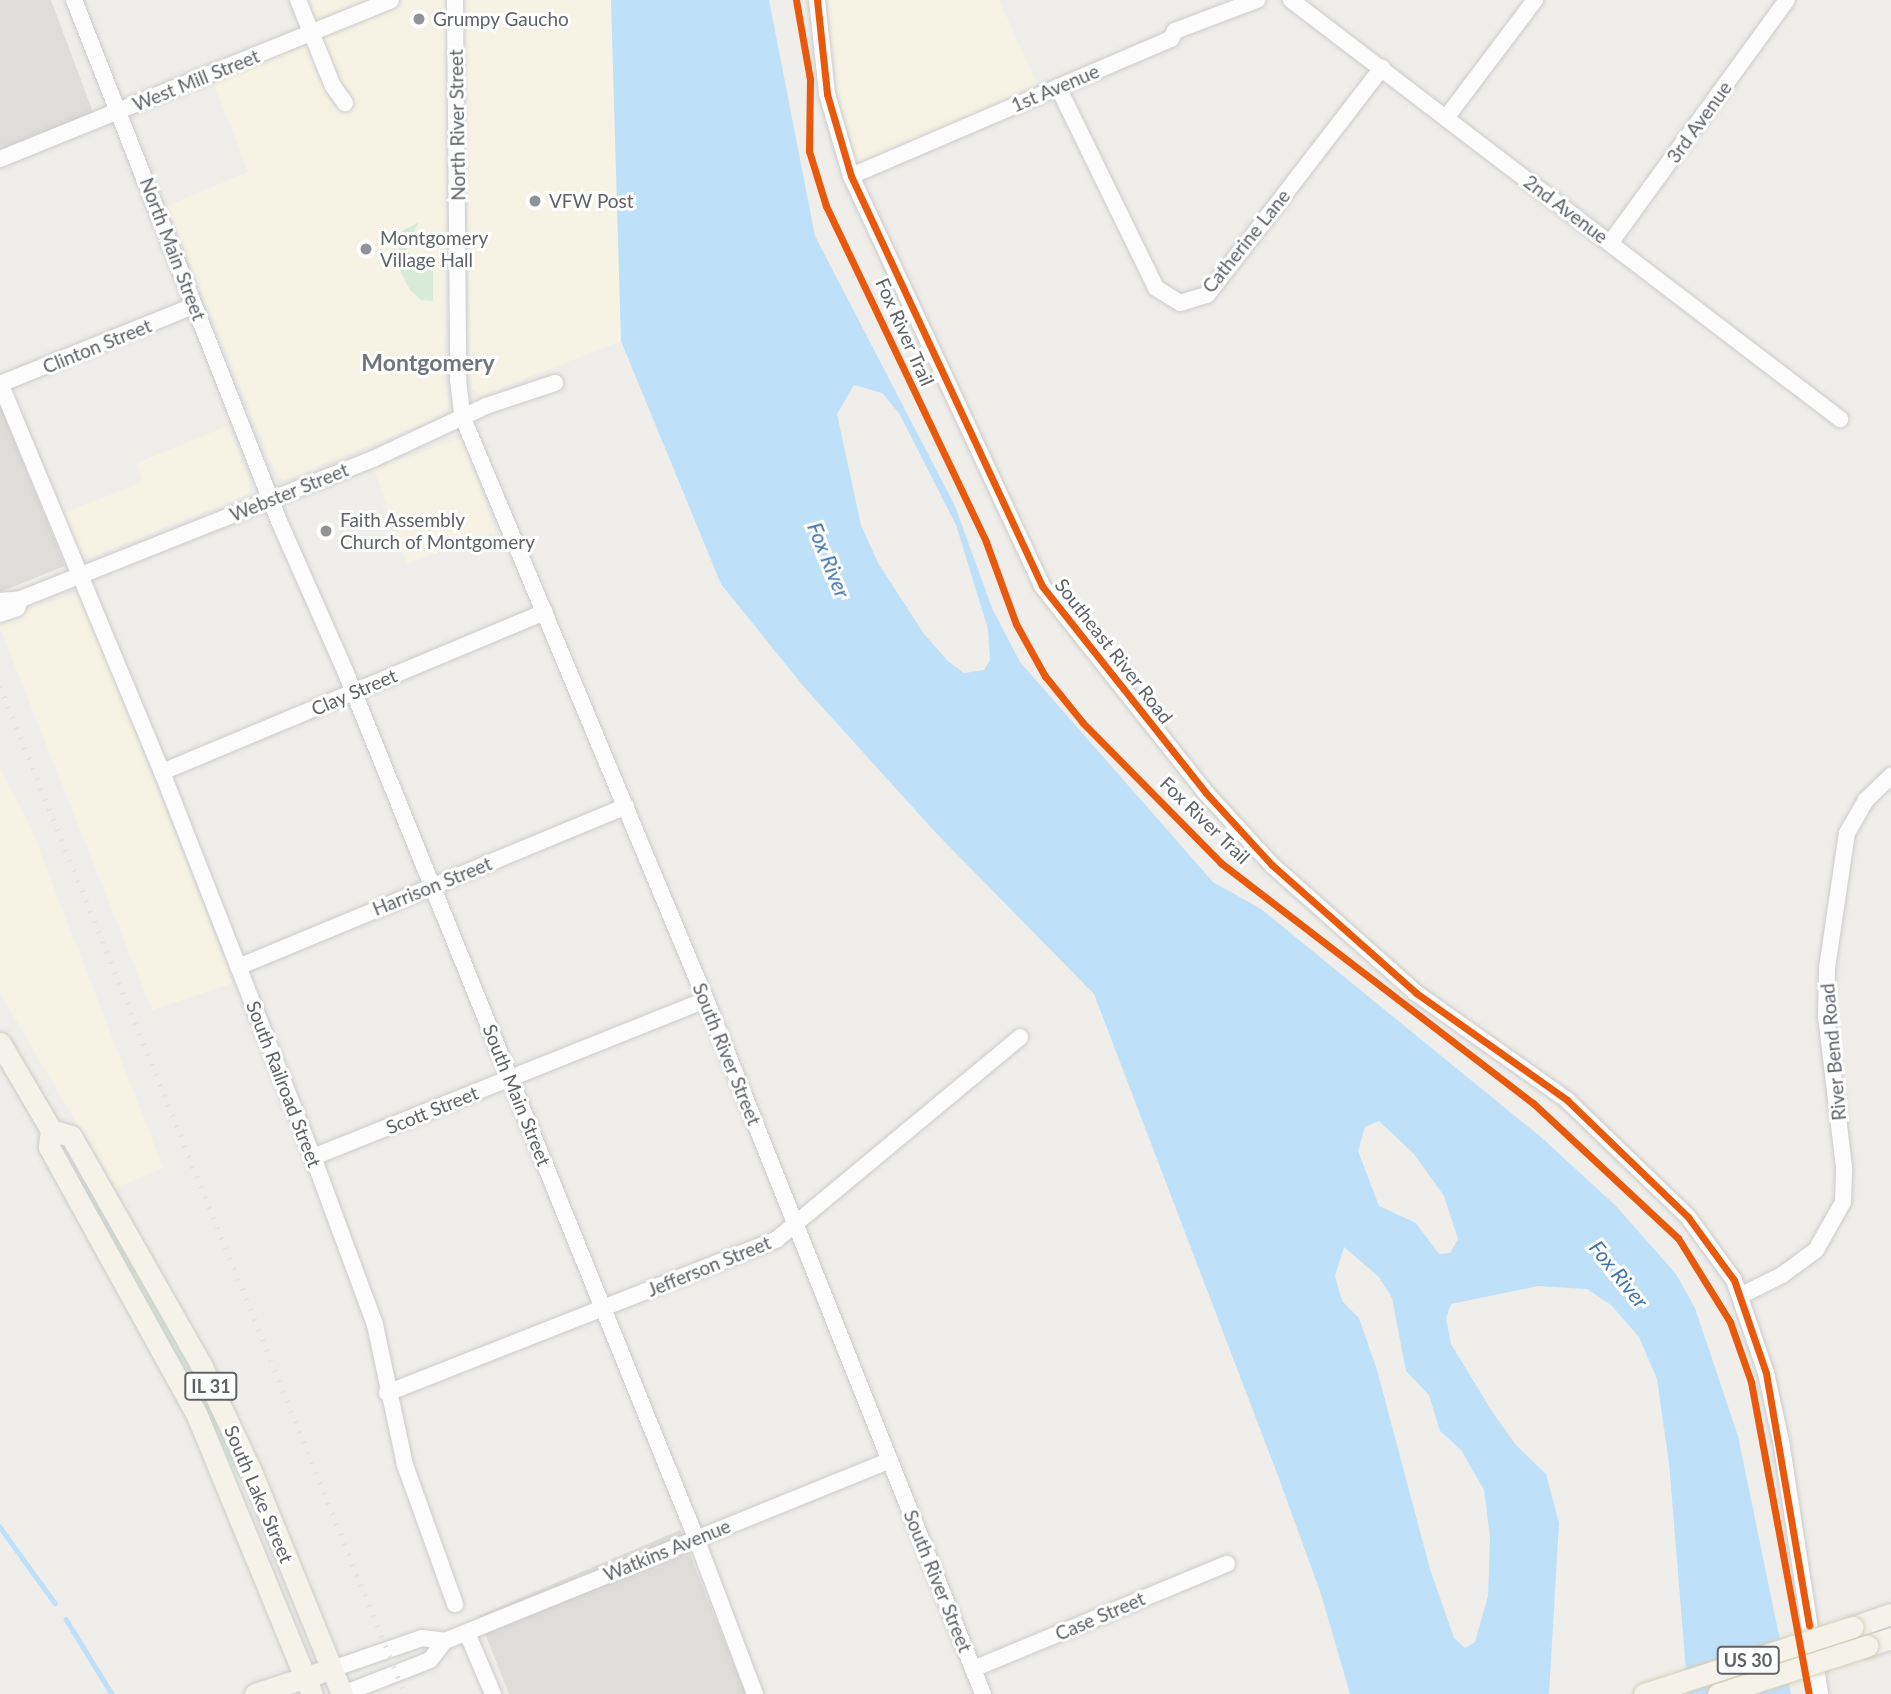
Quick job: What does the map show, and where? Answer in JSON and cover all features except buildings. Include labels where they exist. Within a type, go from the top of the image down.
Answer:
[{"type":"main road","name":"South Lake Street","points":[[0,1044],[51,1130],[49,1147],[196,1413],[309,1685]]},
{"type":"main road","name":"South Lake Street","points":[[51,1130],[71,1136],[202,1367],[251,1471],[342,1694]]},
{"type":"main road","name":"US 30","points":[[1644,1694],[1891,1615]]},
{"type":"main road","name":"US 30","points":[[1718,1694],[1891,1638]]},
{"type":"main road","points":[[255,1694],[309,1685],[332,1669]]},
{"type":"street","name":"North Main Street","points":[[74,0],[271,499]]},
{"type":"street","points":[[298,0],[333,86],[345,103]]},
{"type":"street","name":"West Mill Street","points":[[0,159],[391,0]]},
{"type":"street","name":"North River Street","points":[[455,0],[458,380],[463,418]]},
{"type":"street","name":"Southeast River Road","points":[[817,0],[827,94],[851,176],[1042,586],[1206,793],[1272,865],[1416,993],[1567,1100],[1703,1234],[1742,1295],[1781,1441],[1820,1694]]},
{"type":"street","name":"1st Avenue","points":[[851,176],[1171,39],[1175,32],[1257,0]]},
{"type":"street","name":"2nd Avenue","points":[[1291,0],[1840,419]]},
{"type":"street","points":[[1446,118],[1535,0]]},
{"type":"street","name":"3rd Avenue","points":[[1611,243],[1787,0]]},
{"type":"street","name":"Catherine Lane","points":[[1058,87],[1156,288],[1180,303],[1206,295],[1382,68]]},
{"type":"street","name":"Clinton Street","points":[[0,384],[193,306]]},
{"type":"street","name":"Webster Street","points":[[0,601],[21,599],[555,383]]},
{"type":"street","name":"South Railroad Street","points":[[0,384],[162,772],[313,1157],[375,1325],[387,1393],[405,1465],[455,1604]]},
{"type":"street","name":"South River Street","points":[[463,418],[706,1000],[982,1694]]},
{"type":"street","name":"South Main Street","points":[[271,499],[354,692],[696,1538],[755,1694]]},
{"type":"street","name":"Webster Street","points":[[0,614],[17,608],[21,599]]},
{"type":"street","name":"Clay Street","points":[[162,772],[545,612]]},
{"type":"street","name":"River Bend Road","points":[[1742,1295],[1782,1275],[1816,1251],[1843,1202],[1844,1167],[1826,1017],[1828,958],[1847,833],[1866,800],[1891,776]]},
{"type":"street","name":"Harrison Street","points":[[238,967],[626,806]]},
{"type":"street","name":"Scott Street","points":[[313,1157],[706,1000]]},
{"type":"street","name":"Jefferson Street","points":[[387,1393],[777,1238],[1020,1037]]},
{"type":"street","name":"Watkins Avenue","points":[[332,1669],[422,1639],[445,1641],[467,1633],[890,1460]]},
{"type":"street","name":"Case Street","points":[[973,1669],[1227,1564]]},
{"type":"street","points":[[467,1633],[493,1694]]},
{"type":"street","name":"Watkins Avenue","points":[[342,1694],[430,1660],[445,1641]]},
{"type":"shaded area","points":[[0,0],[51,0],[94,115],[0,153]]},
{"type":"shaded area","points":[[303,0],[384,0],[315,28]]},
{"type":"shaded area","points":[[400,0],[450,0],[444,378],[449,407],[433,420],[284,480],[277,476],[167,206],[248,172],[212,78]]},
{"type":"shaded area","points":[[461,0],[611,0],[621,341],[483,395],[472,389]]},
{"type":"shaded area","points":[[822,0],[999,0],[1039,89],[856,168],[831,86]]},
{"type":"shaded area","points":[[0,405],[65,566],[0,592]]},
{"type":"shaded area","points":[[227,426],[250,483],[248,494],[91,557],[77,551],[64,513],[143,482],[137,463]]},
{"type":"shaded area","points":[[463,438],[496,533],[407,563],[374,469]]},
{"type":"shaded area","points":[[81,592],[233,983],[152,1010],[0,628],[0,619]]},
{"type":"shaded area","points":[[0,767],[30,826],[163,1168],[115,1188],[0,993]]},
{"type":"shaded area","points":[[680,1530],[746,1694],[509,1694],[478,1616]]},
{"type":"green space","points":[[419,222],[406,247],[413,259],[433,262],[433,301],[421,300],[410,290],[396,263],[402,231]]},
{"type":"green space","points":[[82,1178],[197,1377],[244,1476],[239,1479],[179,1361],[77,1181]]},
{"type":"water","name":"Fox River","points":[[611,0],[769,0],[815,236],[955,506],[992,608],[1020,662],[1213,882],[1261,909],[1542,1138],[1616,1206],[1676,1274],[1695,1308],[1738,1436],[1791,1694],[1688,1694],[1669,1463],[1657,1379],[1639,1337],[1611,1305],[1587,1289],[1538,1286],[1451,1304],[1446,1318],[1451,1344],[1491,1410],[1516,1445],[1546,1474],[1559,1523],[1549,1694],[1350,1694],[1321,1594],[1278,1476],[1094,994],[937,834],[804,687],[721,584],[621,341]],"holes":[[[854,385],[882,393],[899,413],[956,525],[988,629],[990,660],[984,670],[964,673],[948,661],[924,634],[878,563],[861,525],[837,414]],[[1379,1121],[1414,1154],[1444,1196],[1458,1239],[1450,1253],[1439,1254],[1416,1223],[1379,1206],[1358,1151],[1365,1127]],[[1344,1247],[1379,1277],[1392,1298],[1406,1371],[1429,1395],[1440,1431],[1461,1450],[1484,1490],[1490,1537],[1488,1596],[1475,1642],[1465,1648],[1454,1638],[1430,1569],[1377,1370],[1359,1318],[1342,1301],[1335,1276]]]},
{"type":"waterway","points":[[0,1527],[55,1603]]},
{"type":"waterway","points":[[66,1619],[112,1694]]},
{"type":"railway","points":[[0,686],[405,1694]]},
{"type":"cycle path","name":"Fox River Trail","points":[[796,0],[810,79],[809,151],[826,206],[986,542],[1016,624],[1045,676],[1083,723],[1221,863],[1533,1103],[1678,1238],[1730,1322],[1751,1382],[1809,1694]]},
{"type":"cycle path","name":"Fox River Trail","points":[[817,0],[827,94],[851,176],[1042,586],[1206,793],[1272,865],[1416,993],[1567,1100],[1688,1217],[1734,1280],[1766,1373],[1809,1625]]},
{"type":"place","name":"Grumpy Gaucho","points":[[419,19]]},
{"type":"place","name":"VFW Post","points":[[535,201]]},
{"type":"place","name":"Montgomery Village Hall","points":[[366,249]]},
{"type":"place","name":"Faith Assembly Church of Montgomery","points":[[326,531]]},
{"type":"district","name":"Montgomery","points":[[428,362]]}]
